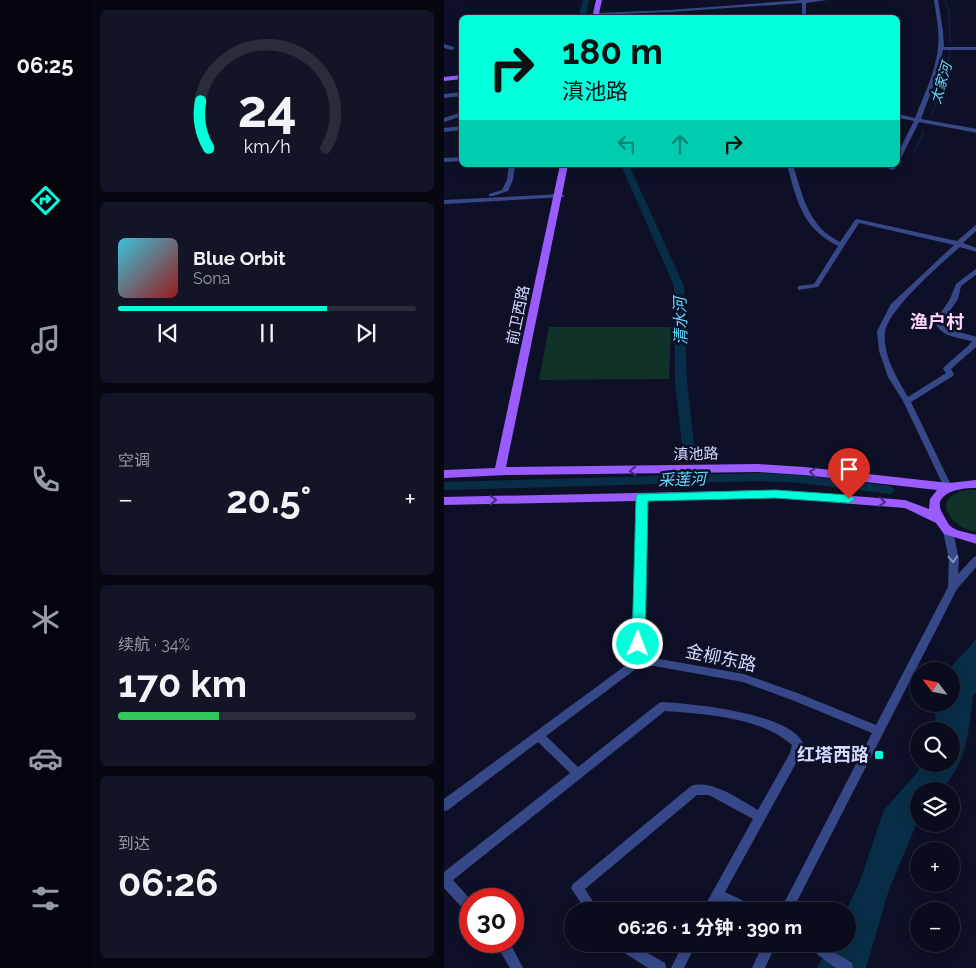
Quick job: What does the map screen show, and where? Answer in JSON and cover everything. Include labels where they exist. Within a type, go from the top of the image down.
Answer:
[{"type":"main road","points":[[598,15],[601,0]]},
{"type":"main road","points":[[444,78],[459,76]]},
{"type":"main road","name":"前卫西路","points":[[560,196],[564,167]]},
{"type":"main road","name":"前卫西路","points":[[504,471],[567,167]]},
{"type":"main road","name":"滇池路","points":[[444,474],[504,471],[758,468],[804,471],[948,487],[973,483]]},
{"type":"main road","points":[[948,487],[936,499],[935,512],[948,531],[976,540]]},
{"type":"main road","points":[[444,501],[775,494],[905,504],[918,508],[940,520]]},
{"type":"street","points":[[607,15],[670,8],[825,0]]},
{"type":"street","points":[[900,154],[934,76],[942,48],[936,0]]},
{"type":"street","points":[[804,1],[804,15]]},
{"type":"street","points":[[444,46],[452,48]]},
{"type":"street","points":[[942,48],[976,49]]},
{"type":"street","points":[[444,96],[459,94]]},
{"type":"street","points":[[444,120],[459,115]]},
{"type":"street","points":[[900,116],[976,131]]},
{"type":"street","points":[[444,130],[459,128]]},
{"type":"street","points":[[444,160],[459,159]]},
{"type":"street","points":[[444,198],[497,195],[505,191],[510,180],[512,167]]},
{"type":"street","points":[[791,167],[813,227],[825,238],[842,246]]},
{"type":"street","points":[[444,202],[560,196]]},
{"type":"street","points":[[801,288],[816,286],[857,221],[959,244],[976,250]]},
{"type":"street","points":[[948,487],[907,401],[892,377],[883,351],[881,331],[894,306],[976,226]]},
{"type":"street","points":[[907,401],[950,374],[947,368],[971,348],[976,339],[945,331],[940,327],[939,321],[954,299],[958,285],[976,270]]},
{"type":"street","points":[[444,806],[638,662],[642,497]]},
{"type":"street","points":[[948,531],[954,560],[953,587]]},
{"type":"street","points":[[791,902],[953,587],[976,559]]},
{"type":"street","name":"金柳东路","points":[[638,662],[654,662],[744,678],[880,731]]},
{"type":"street","points":[[459,896],[444,879],[662,706],[699,708],[767,724],[792,736],[798,743],[795,754],[713,902]]},
{"type":"street","points":[[538,735],[577,773]]},
{"type":"street","points":[[587,902],[577,888],[695,790],[710,790],[760,817]]},
{"type":"street","points":[[717,895],[732,902]]},
{"type":"street","points":[[633,952],[660,968]]},
{"type":"street","points":[[676,968],[685,952]]},
{"type":"street","points":[[758,968],[766,952]]},
{"type":"street","points":[[823,952],[847,968]]},
{"type":"street","points":[[509,953],[517,968]]},
{"type":"green space","points":[[549,327],[671,327],[669,379],[539,380]]},
{"type":"green space","points":[[967,490],[976,490],[976,532],[958,524],[948,512],[946,505],[955,494]]},
{"type":"water","points":[[976,638],[976,692],[973,695],[968,735],[960,760],[960,722],[936,722],[935,712],[960,712],[960,662],[955,662]]},
{"type":"water","points":[[917,772],[954,772],[947,782],[910,782],[910,832],[913,832],[889,889],[866,968],[817,968],[826,952],[856,952],[856,902],[850,902],[859,884],[884,810]]},
{"type":"waterway","name":"清水河","points":[[582,15],[586,0]]},
{"type":"waterway","name":"太家河","points":[[945,0],[949,12],[950,44]]},
{"type":"waterway","name":"太家河","points":[[932,114],[945,77],[950,52]]},
{"type":"waterway","name":"太家河","points":[[914,153],[924,131]]},
{"type":"waterway","name":"清水河","points":[[626,167],[679,286],[681,382],[688,444],[695,456]]},
{"type":"waterway","name":"采莲河","points":[[444,486],[762,477],[800,479],[890,490]]},
{"type":"place","name":"红塔西路","points":[[879,755]]},
{"type":"district","name":"渔户村","points":[[937,322]]},
{"type":"route","points":[[638,644],[642,497],[775,494],[849,499]]}]
